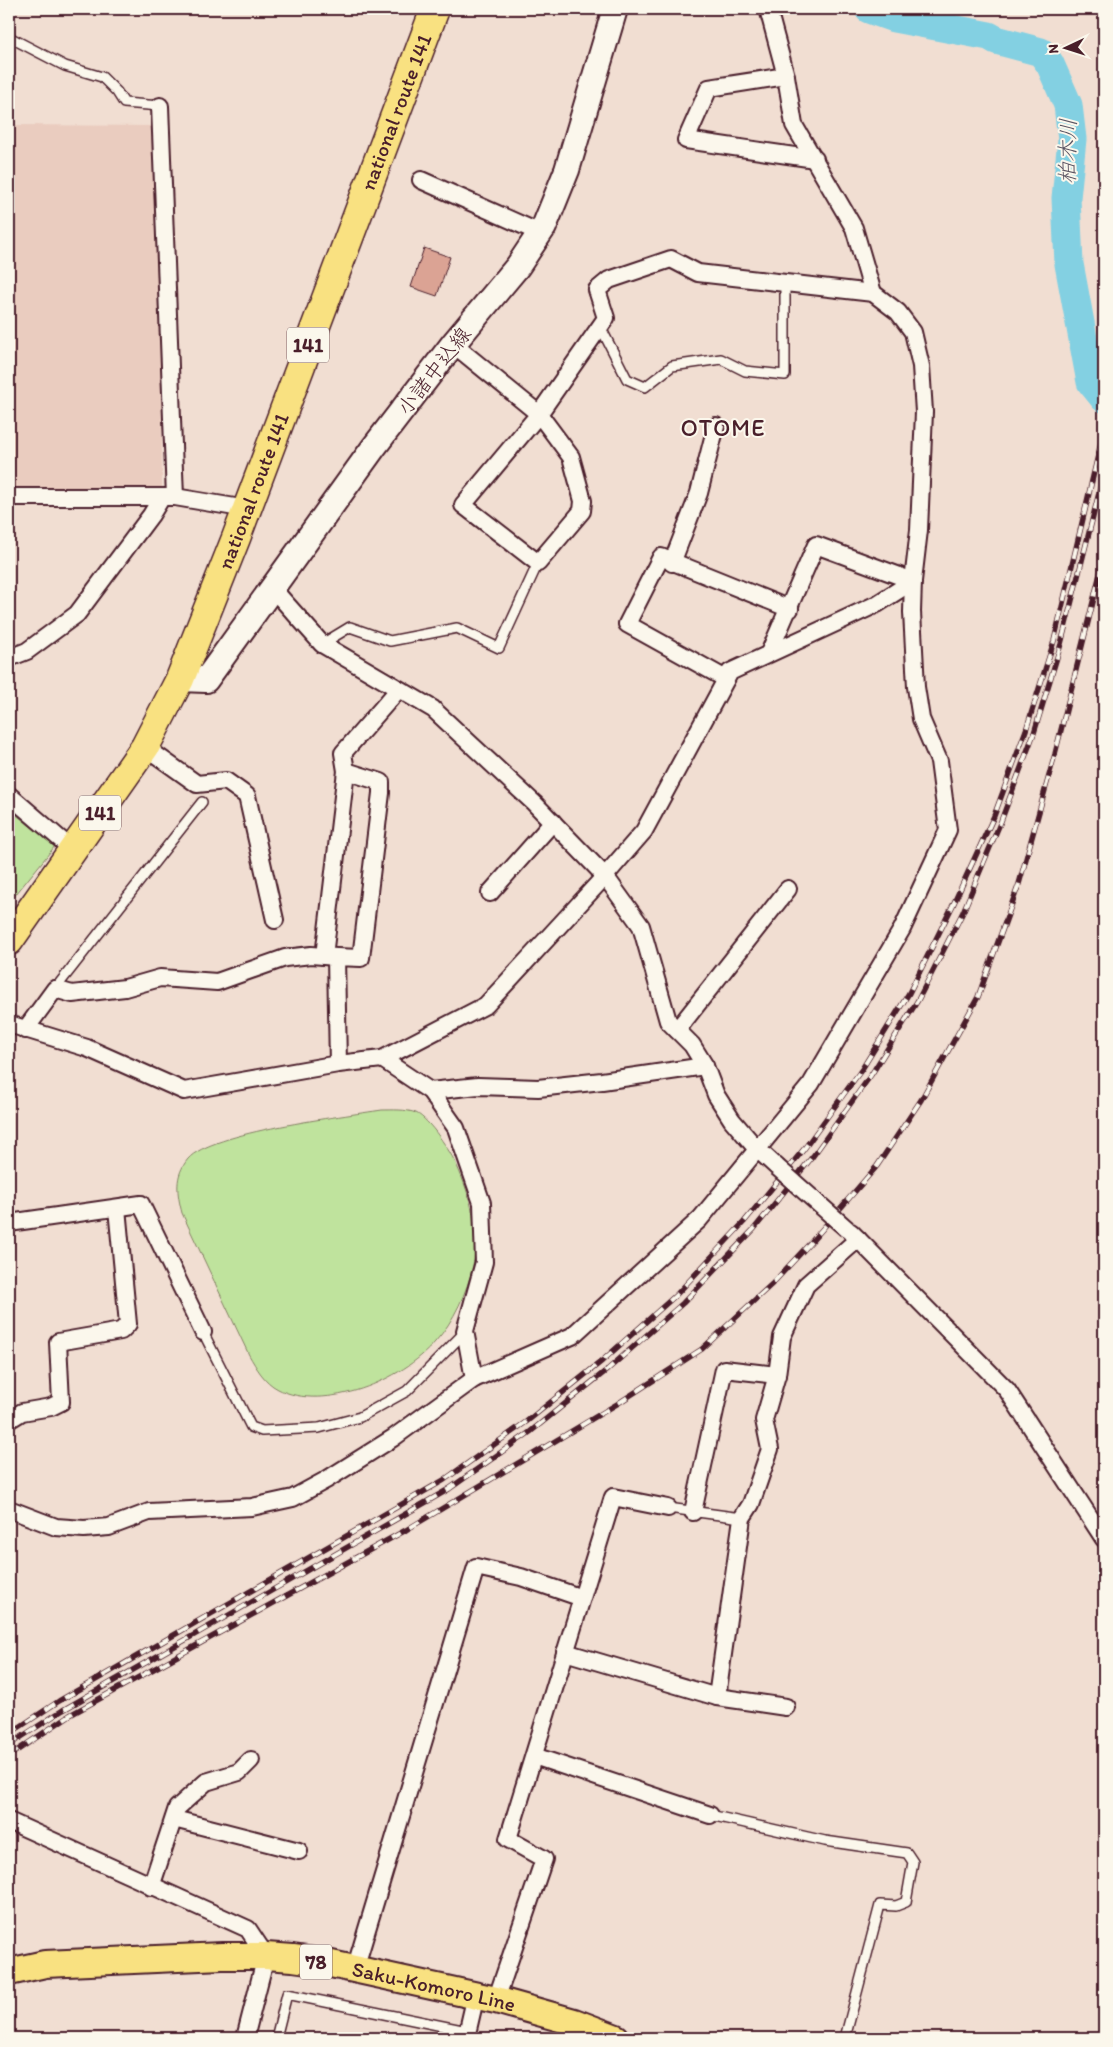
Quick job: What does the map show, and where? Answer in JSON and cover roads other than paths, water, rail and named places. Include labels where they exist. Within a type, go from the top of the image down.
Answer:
[{"type":"highway","name":"national route 141","points":[[9,941],[146,747],[180,679],[247,509],[435,9]]},
{"type":"main road","name":"小諸中込線","points":[[180,679],[206,680],[274,589],[374,447],[453,344],[518,266],[540,233],[567,170],[615,9]]},
{"type":"main road","name":"Saku-Komoro Line","points":[[9,1972],[46,1964],[266,1956],[322,1962],[486,1998],[574,2022],[616,2038]]},
{"type":"street","points":[[768,9],[786,76],[794,125],[854,228],[874,293]]},
{"type":"street","points":[[786,76],[709,88],[686,140],[815,159]]},
{"type":"street","points":[[9,658],[27,651],[76,614],[151,515],[168,497],[160,106]]},
{"type":"street","points":[[421,180],[540,233]]},
{"type":"street","points":[[9,1509],[56,1527],[84,1528],[109,1527],[149,1512],[252,1507],[293,1498],[326,1480],[393,1438],[474,1379],[572,1336],[700,1219],[810,1084],[860,1003],[902,929],[948,830],[939,761],[921,719],[916,687],[912,581],[918,530],[924,412],[921,366],[913,332],[898,312],[874,293],[698,273],[671,259],[609,280],[597,290],[606,318],[539,414],[463,505],[538,563],[582,511],[583,501],[571,458],[539,414],[453,344]]},
{"type":"street","points":[[672,563],[699,493],[716,426]]},
{"type":"street","points":[[9,498],[168,497],[247,509]]},
{"type":"street","points":[[769,654],[816,545],[912,581]]},
{"type":"street","points":[[726,679],[627,624],[661,557],[790,609]]},
{"type":"street","points":[[9,1024],[87,1048],[184,1091],[338,1064],[382,1059],[486,1005],[605,876],[644,831],[730,672],[877,604],[912,581]]},
{"type":"street","points":[[274,589],[322,644],[433,709],[552,822],[605,876],[641,926],[668,1021],[692,1045],[705,1066],[716,1095],[732,1120],[756,1148],[852,1234],[1007,1390],[1102,1532]]},
{"type":"street","points":[[338,1064],[330,956],[346,771],[343,753],[398,690]]},
{"type":"street","points":[[146,747],[196,784],[226,781],[247,796],[275,920]]},
{"type":"street","points":[[25,1030],[55,988],[72,994],[124,988],[160,978],[217,982],[285,958],[311,955],[361,958],[382,782],[346,771]]},
{"type":"street","points":[[9,795],[74,851]]},
{"type":"street","points":[[490,893],[552,822]]},
{"type":"street","points":[[676,1030],[788,890]]},
{"type":"street","points":[[382,1059],[430,1091],[456,1128],[482,1203],[484,1262],[465,1331],[474,1379]]},
{"type":"street","points":[[430,1091],[478,1086],[538,1088],[705,1066]]},
{"type":"street","points":[[9,1223],[142,1204],[203,1332]]},
{"type":"street","points":[[9,1420],[22,1412],[51,1407],[60,1402],[58,1342],[121,1331],[128,1324],[117,1208]]},
{"type":"street","points":[[716,1697],[742,1518],[751,1504],[770,1449],[764,1420],[777,1375],[782,1338],[806,1285],[852,1234]]},
{"type":"street","points":[[693,1512],[724,1369],[777,1375]]},
{"type":"street","points":[[466,2035],[486,1998],[544,1859],[508,1839],[612,1497],[668,1508]]},
{"type":"street","points":[[355,1970],[476,1567],[521,1578],[582,1598]]},
{"type":"street","points":[[565,1652],[716,1697],[786,1707]]},
{"type":"street","points":[[534,1756],[710,1815]]},
{"type":"street","points":[[151,1887],[176,1808],[206,1782],[239,1772],[251,1760]]},
{"type":"street","points":[[174,1819],[299,1850]]},
{"type":"street","points":[[9,1821],[151,1887],[248,1929],[266,1956],[245,2038]]},
{"type":"lane","points":[[9,37],[65,66],[102,77],[117,92],[124,103],[160,106]]},
{"type":"lane","points":[[600,326],[627,379],[645,387],[672,366],[721,360],[745,371],[785,375],[785,283]]},
{"type":"lane","points":[[322,644],[350,626],[390,641],[457,628],[499,648],[538,563]]},
{"type":"lane","points":[[55,988],[202,802]]},
{"type":"lane","points":[[203,1332],[251,1428],[262,1431],[319,1428],[360,1416],[407,1391],[465,1331]]},
{"type":"lane","points":[[668,1508],[742,1518]]},
{"type":"lane","points":[[710,1815],[825,1841],[907,1853],[913,1862],[906,1902],[896,1906],[880,1905],[845,2038]]},
{"type":"lane","points":[[276,2038],[287,1994],[466,2035]]},
{"type":"waterway","name":"柏木川","points":[[869,9],[894,18],[989,36],[996,40],[1041,52],[1050,64],[1068,105],[1072,139],[1066,198],[1069,264],[1091,382],[1104,398]]},
{"type":"railway","points":[[9,1734],[59,1701],[444,1480],[526,1422],[602,1361],[676,1295],[744,1222],[804,1149],[862,1069],[909,993],[953,905],[994,816],[1026,730],[1054,641],[1104,430]]},
{"type":"railway","points":[[9,1745],[63,1710],[449,1489],[530,1432],[607,1370],[683,1303],[754,1229],[813,1156],[871,1075],[918,1000],[963,912],[1001,821],[1034,733],[1061,644],[1104,473]]},
{"type":"railway","points":[[9,1756],[70,1715],[406,1530],[617,1404],[702,1349],[772,1284],[812,1241],[877,1166],[921,1100],[978,997],[1019,884],[1055,754],[1104,558]]},
{"type":"district","name":"OTOME","points":[[723,428]]}]
